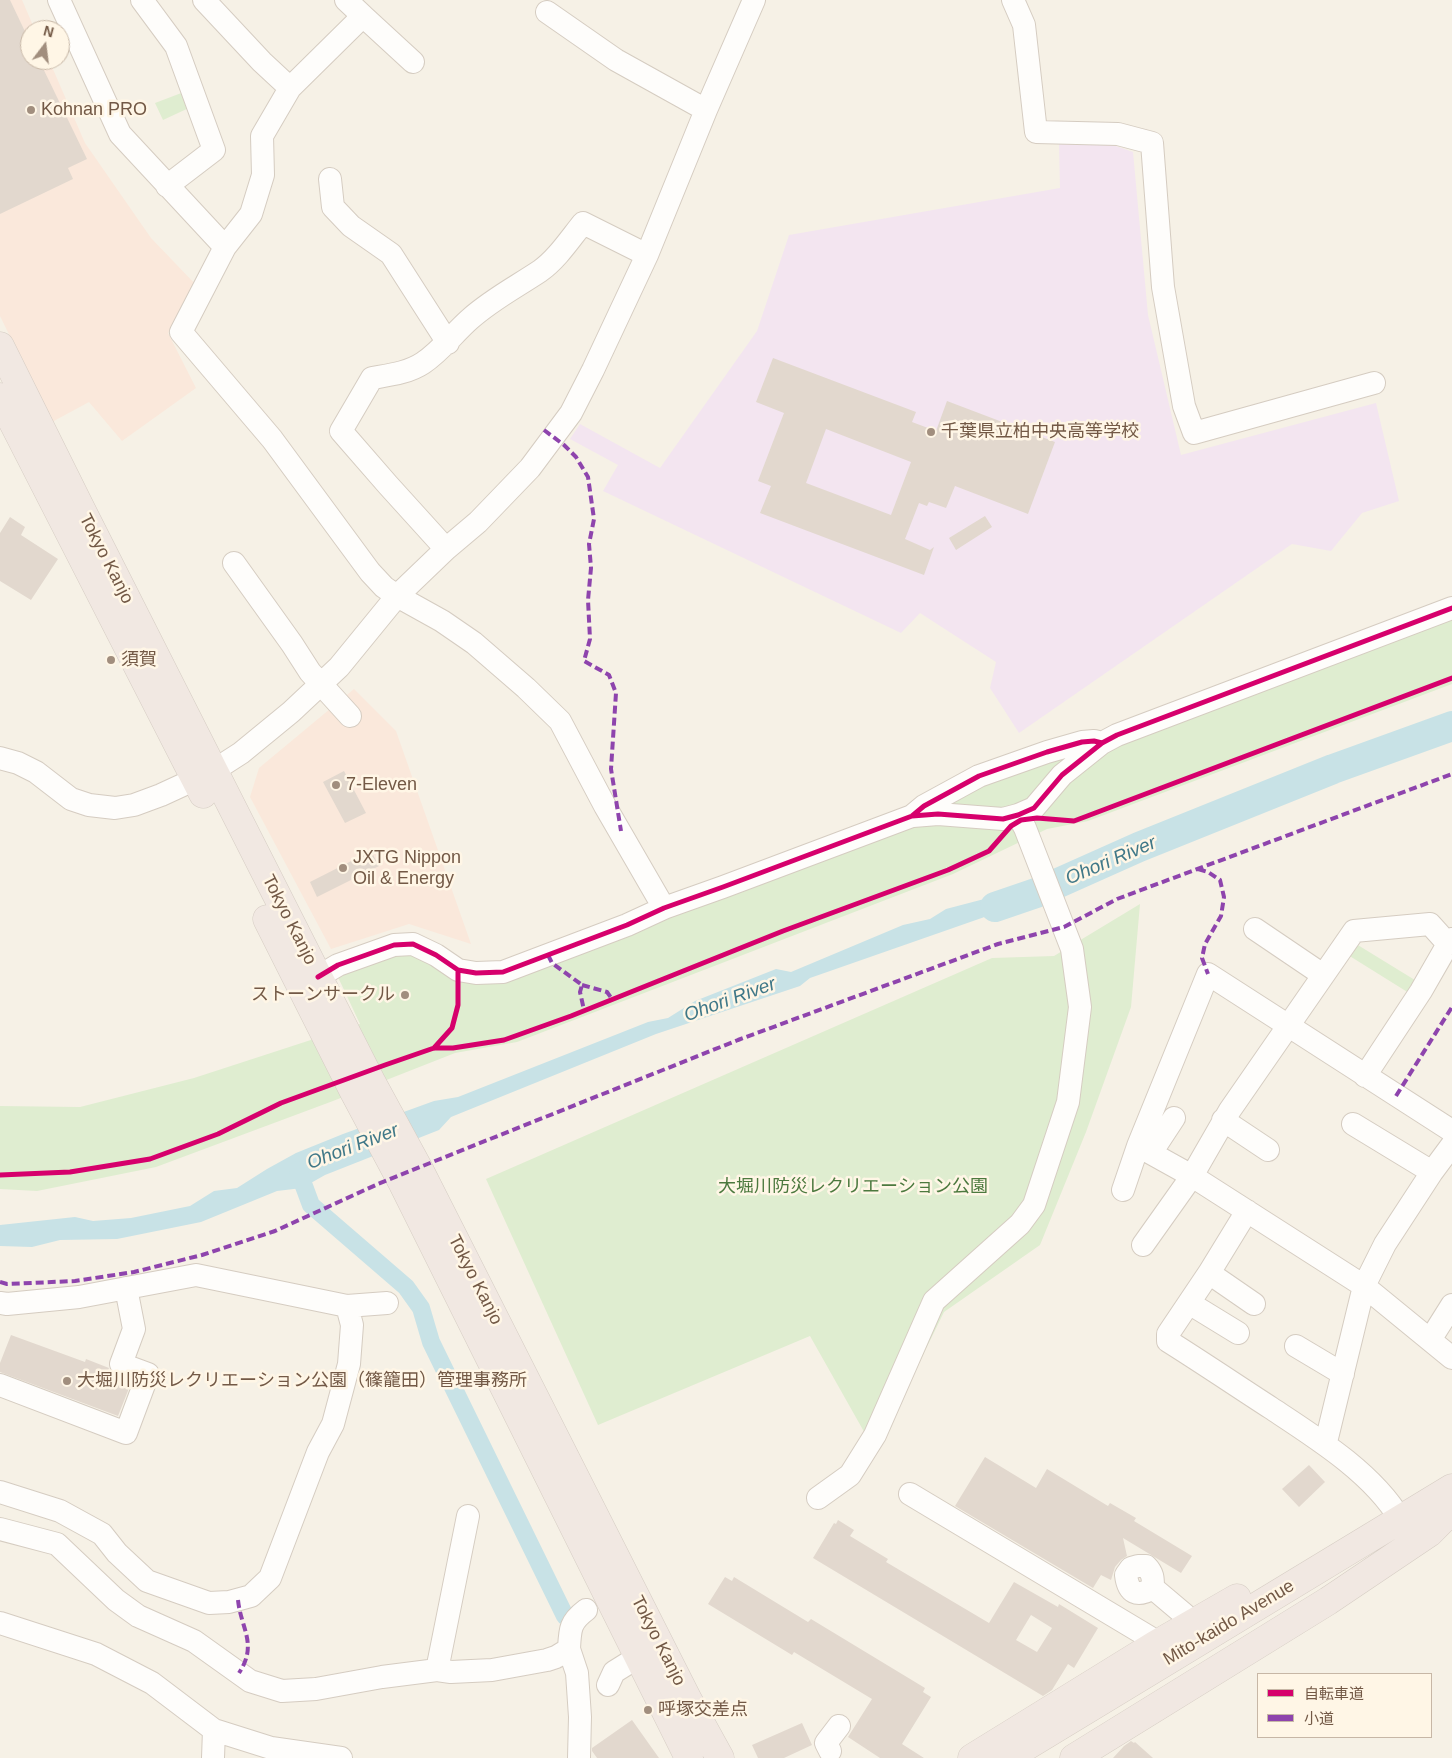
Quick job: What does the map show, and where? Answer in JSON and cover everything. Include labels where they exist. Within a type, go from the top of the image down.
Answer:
[{"type":"highway","name":"Tokyo Kanjo","points":[[0,346],[204,775],[363,1087],[720,1758]]},
{"type":"highway","name":"Tokyo Kanjo","points":[[0,397],[204,775],[318,977],[363,1087]]},
{"type":"highway","name":"Tokyo Kanjo","points":[[412,1179],[638,1657],[689,1758]]},
{"type":"highway","name":"Mito-kaido Avenue","points":[[1039,1752],[1400,1519],[1452,1488]]},
{"type":"highway","name":"Mito-kaido Avenue","points":[[1007,1758],[1039,1752],[1256,1628],[1362,1561],[1452,1508]]},
{"type":"highway","points":[[1074,1758],[1328,1601],[1428,1533],[1452,1508]]},
{"type":"highway","points":[[972,1758],[1190,1624],[1322,1550],[1400,1519]]},
{"type":"street","points":[[59,0],[120,134],[225,247]]},
{"type":"street","points":[[142,0],[176,46],[214,150],[167,186]]},
{"type":"street","points":[[204,0],[262,62],[290,88]]},
{"type":"street","points":[[346,0],[413,62]]},
{"type":"street","points":[[0,758],[18,763],[36,772],[71,798],[89,805],[115,808],[134,805],[204,775],[250,746],[291,712],[339,667],[397,596],[511,490],[571,413],[647,255],[706,110],[754,0]]},
{"type":"street","points":[[1013,0],[1024,25],[1036,132],[1118,134],[1152,143],[1163,287],[1184,406],[1194,433],[1374,382]]},
{"type":"street","points":[[547,12],[616,60],[706,110]]},
{"type":"street","points":[[363,16],[290,88],[262,136],[263,175],[251,214],[225,247],[181,332],[272,439],[370,572],[384,587],[442,621],[474,643],[526,688],[560,722],[605,806],[664,908]]},
{"type":"street","points":[[330,179],[333,207],[351,226],[391,254],[448,343]]},
{"type":"street","points":[[446,549],[342,431],[372,378],[402,372],[422,364],[448,343],[470,319],[493,300],[540,270],[563,248],[583,223],[647,255]]},
{"type":"street","points":[[234,563],[310,672],[350,716]]},
{"type":"street","points":[[1022,822],[1062,775],[1102,742],[1452,608]]},
{"type":"street","points":[[912,816],[924,806],[979,776],[1082,742],[1102,742]]},
{"type":"street","points":[[318,977],[338,965],[394,945],[413,944],[436,955],[458,970],[476,973],[503,972],[627,925],[664,908],[912,816],[938,814],[1022,822]]},
{"type":"street","points":[[818,1498],[850,1475],[875,1435],[934,1301],[1020,1224],[1019,1217],[1034,1205],[1068,1102],[1080,1007],[1072,949],[1022,822]]},
{"type":"street","points":[[1143,1245],[1192,1176],[1224,1120],[1287,1026],[1354,931],[1430,924],[1450,942],[1421,992],[1366,1076]]},
{"type":"street","points":[[1255,928],[1323,975]]},
{"type":"street","points":[[1123,1190],[1144,1149],[1208,974],[1452,1131]]},
{"type":"street","points":[[1144,1149],[1174,1118]]},
{"type":"street","points":[[1224,1120],[1268,1150]]},
{"type":"street","points":[[1353,1124],[1432,1172]]},
{"type":"street","points":[[1324,1443],[1327,1438],[1364,1286],[1385,1244],[1452,1145]]},
{"type":"street","points":[[1144,1149],[1192,1176],[1364,1286],[1452,1358]]},
{"type":"street","points":[[1247,1211],[1209,1273],[1168,1334],[1168,1341],[1324,1443],[1390,1502],[1400,1519]]},
{"type":"street","points":[[1209,1273],[1254,1304]]},
{"type":"street","points":[[0,1303],[7,1304],[79,1297],[196,1275],[347,1306],[387,1303]]},
{"type":"street","points":[[0,1385],[126,1432],[148,1374],[121,1364],[134,1329],[126,1288]]},
{"type":"street","points":[[1189,1303],[1238,1334]]},
{"type":"street","points":[[0,1492],[60,1511],[102,1534],[117,1553],[147,1581],[209,1603],[229,1602],[250,1596],[270,1578],[318,1452],[333,1424],[349,1364],[352,1325],[347,1306]]},
{"type":"street","points":[[1430,1340],[1452,1306]]},
{"type":"street","points":[[1296,1346],[1343,1374]]},
{"type":"street","points":[[910,1494],[1149,1637],[1155,1645]]},
{"type":"street","points":[[437,1670],[468,1516]]},
{"type":"street","points":[[0,1529],[57,1544],[116,1600],[138,1616],[194,1641],[250,1681],[282,1691],[316,1689],[382,1677],[437,1670],[451,1672],[492,1670],[547,1660],[569,1649]]},
{"type":"street","points":[[1153,1588],[1185,1615],[1190,1624]]},
{"type":"street","points":[[579,1758],[580,1717],[577,1672],[569,1649],[570,1632],[576,1618],[586,1610]]},
{"type":"street","points":[[0,1623],[96,1654],[152,1683],[214,1730],[270,1748],[341,1758]]},
{"type":"street","points":[[608,1685],[614,1672],[638,1657]]},
{"type":"street","points":[[831,1756],[826,1743],[839,1726]]},
{"type":"street","points":[[213,1758],[214,1730]]},
{"type":"shaded area","points":[[0,0],[22,0],[31,20],[20,20],[20,70],[53,70],[85,143],[151,238],[198,287],[168,333],[196,388],[122,441],[89,402],[52,422],[0,316]]},
{"type":"shaded area","name":"千葉県立柏中央高等学校","points":[[1059,143],[1110,144],[1133,152],[1148,315],[1181,455],[1376,403],[1399,501],[1362,513],[1331,551],[1292,544],[1019,733],[990,688],[996,662],[920,613],[901,633],[603,491],[618,465],[570,439],[580,424],[660,468],[757,331],[789,235],[1060,188]]},
{"type":"shaded area","points":[[354,689],[396,731],[471,944],[409,924],[331,949],[250,797],[259,768]]},
{"type":"green space","points":[[184,92],[191,107],[163,120],[155,103]]},
{"type":"green space","points":[[1452,614],[1452,684],[1088,821],[1047,829],[953,874],[517,1042],[455,1053],[156,1167],[37,1191],[0,1189],[0,1106],[80,1107],[194,1078],[360,1024],[337,975],[395,950],[418,953],[466,978],[975,784]]},
{"type":"green space","name":"大堀川防災レクリエーション公園","points":[[1140,904],[1131,1007],[1086,1132],[1040,1245],[944,1312],[878,1447],[867,1437],[810,1336],[598,1425],[486,1179],[992,958],[1054,956]]},
{"type":"green space","points":[[1348,939],[1423,985],[1417,998],[1340,950]]},
{"type":"water","points":[[1030,887],[1036,899],[810,978],[800,986],[656,1034],[451,1117],[439,1130],[325,1175],[302,1188],[277,1191],[201,1222],[117,1239],[60,1240],[32,1247],[0,1246],[0,1225],[75,1217],[93,1221],[131,1218],[190,1206],[214,1191],[237,1188],[296,1153],[434,1101],[458,1097],[648,1022],[668,1018],[695,1001],[776,969],[791,972],[903,925],[930,919],[946,909]]},
{"type":"building","name":"Kohnan PRO","points":[[0,0],[10,0],[20,21],[20,70],[44,70],[87,159],[68,168],[73,179],[0,214]]},
{"type":"building","points":[[773,358],[916,412],[912,422],[936,431],[947,401],[1055,442],[1028,514],[955,486],[946,508],[929,502],[927,506],[919,503],[905,539],[930,550],[934,547],[924,575],[760,513],[771,486],[758,481],[784,413],[756,402]],"holes":[[[826,429],[911,462],[891,515],[806,483]]]},
{"type":"building","points":[[985,516],[992,527],[956,550],[949,538]]},
{"type":"building","points":[[10,517],[25,527],[21,535],[58,559],[31,600],[0,581],[0,533]]},
{"type":"building","points":[[344,771],[366,813],[345,823],[323,782]]},
{"type":"building","points":[[371,851],[379,866],[317,897],[310,882]]},
{"type":"building","name":"大堀川防災レクリエーション公園（篠籠田）管理事務所","points":[[11,1335],[85,1362],[86,1359],[109,1368],[106,1376],[131,1383],[118,1416],[0,1372],[0,1363]]},
{"type":"building","points":[[985,1457],[1036,1488],[1047,1469],[1108,1506],[1110,1503],[1136,1518],[1134,1521],[1192,1556],[1181,1573],[1123,1538],[1127,1556],[1115,1567],[1111,1580],[1101,1575],[1093,1588],[955,1506]]},
{"type":"building","points":[[1309,1465],[1325,1482],[1299,1507],[1282,1489]]},
{"type":"building","points":[[838,1520],[854,1530],[850,1536],[888,1559],[886,1562],[989,1623],[1014,1582],[1058,1607],[1059,1604],[1098,1628],[1074,1668],[1068,1664],[1052,1690],[1043,1696],[813,1558],[834,1523],[836,1524]],"holes":[[[1031,1615],[1052,1628],[1037,1652],[1016,1640]]]},
{"type":"building","points":[[725,1577],[732,1581],[734,1577],[808,1622],[811,1619],[925,1688],[923,1692],[931,1697],[902,1744],[924,1758],[880,1758],[848,1737],[872,1699],[794,1652],[792,1655],[708,1604]]},
{"type":"building","points":[[632,1720],[659,1758],[597,1758],[592,1748]]},
{"type":"building","points":[[802,1723],[812,1745],[784,1758],[758,1758],[752,1745]]},
{"type":"building","points":[[1131,1741],[1135,1742],[1153,1758],[1113,1758]]},
{"type":"waterway","name":"Ohori River","points":[[995,907],[1036,893],[1139,847],[1333,769],[1452,726]]},
{"type":"waterway","points":[[298,1170],[311,1205],[406,1287],[421,1308],[431,1342],[565,1616]]},
{"type":"marked path","points":[[544,430],[576,457],[588,477],[594,519],[589,544],[591,568],[588,600],[590,639],[584,661],[609,675],[616,693],[611,769],[621,831]]},
{"type":"marked path","points":[[0,1282],[7,1284],[75,1281],[134,1272],[202,1255],[275,1231],[378,1184],[738,1040],[998,944],[1064,927],[1117,899],[1452,774]]},
{"type":"marked path","points":[[1198,869],[1208,872],[1220,880],[1224,897],[1221,916],[1205,944],[1202,958],[1208,974]]},
{"type":"marked path","points":[[548,955],[552,963],[582,985],[580,992],[584,1010]]},
{"type":"marked path","points":[[582,985],[607,992],[612,999]]},
{"type":"marked path","points":[[1396,1096],[1452,1007]]},
{"type":"marked path","points":[[238,1600],[248,1645],[245,1663],[239,1673]]},
{"type":"cycle path","points":[[318,977],[338,965],[394,945],[413,944],[436,955],[458,970],[476,973],[503,972],[627,925],[664,908],[912,816],[924,806],[979,776],[1082,742],[1094,741],[1102,743],[1117,735],[1452,608]]},
{"type":"cycle path","points":[[0,1175],[70,1172],[150,1159],[218,1134],[281,1103],[434,1048],[453,1048],[504,1040],[571,1016],[783,931],[948,870],[989,851],[1011,826],[1021,820],[1037,818],[1074,821],[1452,678]]},
{"type":"cycle path","points":[[912,816],[938,814],[1003,819],[1018,815],[1034,808],[1062,775],[1102,743]]},
{"type":"cycle path","points":[[434,1048],[452,1028],[458,1005],[458,970]]},
{"type":"place","name":"Kohnan PRO","points":[[31,110]]},
{"type":"place","name":"千葉県立柏中央高等学校","points":[[931,432]]},
{"type":"place","name":"須賀","points":[[111,660]]},
{"type":"place","name":"7-Eleven","points":[[336,785]]},
{"type":"place","name":"JXTG Nippon Oil & Energy","points":[[343,868]]},
{"type":"place","name":"ストーンサークル","points":[[405,995]]},
{"type":"place","name":"大堀川防災レクリエーション公園（篠籠田）管理事務所","points":[[67,1381]]},
{"type":"place","name":"呼塚交差点","points":[[648,1710]]}]
